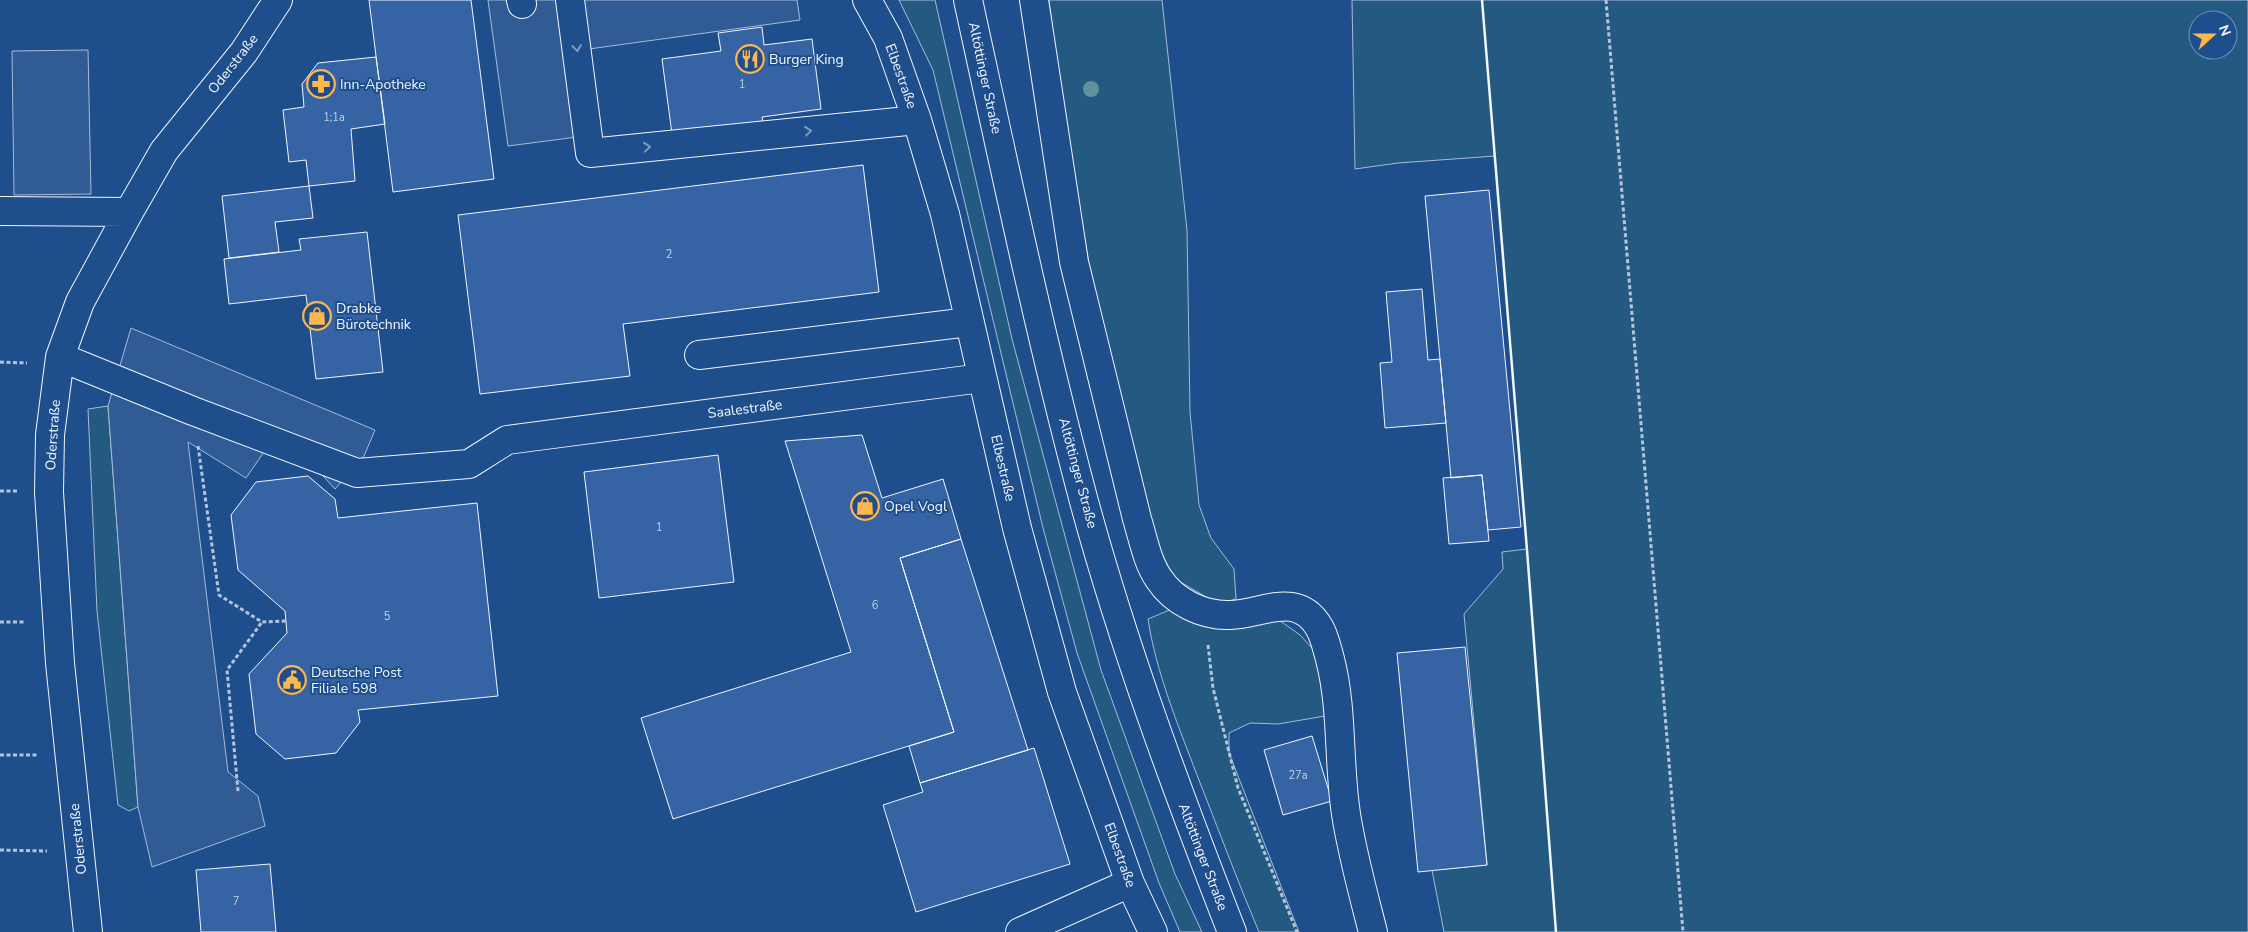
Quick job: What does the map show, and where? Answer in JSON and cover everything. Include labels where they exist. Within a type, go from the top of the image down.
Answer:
[{"type":"street","name":"Oderstraße","points":[[88,932],[60,663],[49,492],[50,435],[60,357],[80,302],[164,151],[244,52],[278,0]]},
{"type":"street","points":[[570,0],[590,153],[917,120]]},
{"type":"street","name":"Elbestraße","points":[[867,0],[888,38],[917,120],[945,214],[1017,528],[1062,692],[1130,883],[1153,932]]},
{"type":"street","name":"Altöttinger Straße","points":[[968,0],[1024,256],[1083,496],[1116,608],[1172,777],[1232,932]]},
{"type":"street","points":[[1034,0],[1074,262],[1137,518],[1149,558],[1159,579],[1183,603],[1204,612],[1230,615],[1278,606],[1291,606],[1306,610],[1320,627],[1336,684],[1346,813],[1373,932]]},
{"type":"street","points":[[0,211],[129,212]]},
{"type":"street","points":[[699,355],[969,322]]},
{"type":"street","points":[[60,357],[193,411]]},
{"type":"street","name":"Saalestraße","points":[[193,411],[357,473],[469,464],[507,440],[982,378]]},
{"type":"street","points":[[1020,932],[1130,883]]},
{"type":"path","points":[[1606,0],[1683,932]]},
{"type":"path","points":[[193,411],[219,595],[262,622],[286,621]]},
{"type":"path","points":[[1204,612],[1213,688],[1238,788],[1297,932]]},
{"type":"path","points":[[238,791],[227,670],[262,622]]},
{"type":"path","points":[[0,850],[79,851]]},
{"type":"shaded area","points":[[488,0],[797,0],[800,20],[589,49],[600,134],[508,146]]},
{"type":"shaded area","points":[[899,0],[935,0],[1012,339],[1101,670],[1175,874],[1202,932],[1180,932],[1159,883],[1077,653],[1043,528],[933,70]]},
{"type":"shaded area","points":[[1049,0],[1162,0],[1187,230],[1190,412],[1199,505],[1211,538],[1234,569],[1236,599],[1218,604],[1177,580],[1154,546],[1094,292],[1064,121]]},
{"type":"shaded area","points":[[1352,0],[2248,0],[2248,932],[1444,932],[1432,870],[1487,865],[1464,614],[1503,569],[1502,552],[1527,549],[1495,156],[1398,163],[1355,169]]},
{"type":"shaded area","points":[[88,50],[91,194],[14,195],[12,51]]},
{"type":"shaded area","points":[[131,328],[375,430],[364,456],[335,489],[313,465],[264,452],[246,478],[188,442],[228,772],[258,796],[265,826],[152,867],[138,807],[108,406]]},
{"type":"shaded area","points":[[108,406],[138,807],[129,811],[118,805],[97,611],[88,409]]},
{"type":"shaded area","points":[[1172,609],[1279,620],[1300,635],[1312,648],[1325,684],[1325,716],[1278,724],[1250,723],[1229,733],[1229,753],[1299,932],[1259,932],[1235,873],[1175,718],[1156,659],[1148,619]]},
{"type":"building","points":[[369,0],[471,0],[494,179],[393,192]]},
{"type":"building","points":[[762,27],[764,45],[812,39],[821,109],[762,117],[763,122],[672,134],[662,59],[721,51],[718,33]]},
{"type":"building","points":[[376,57],[385,124],[351,129],[355,181],[309,186],[306,160],[289,162],[283,110],[304,107],[302,84],[318,63]]},
{"type":"building","points":[[863,165],[879,292],[623,324],[630,376],[480,394],[458,215]]},
{"type":"building","points":[[309,186],[313,218],[275,222],[279,252],[229,258],[222,196]]},
{"type":"building","points":[[1489,190],[1521,527],[1488,530],[1482,475],[1451,478],[1425,196]]},
{"type":"building","points":[[367,232],[383,372],[316,379],[306,295],[229,304],[224,259],[301,250],[299,239]]},
{"type":"building","points":[[1422,289],[1428,360],[1440,359],[1446,423],[1385,428],[1380,363],[1392,362],[1386,292]]},
{"type":"building","points":[[862,435],[882,498],[943,479],[961,539],[900,558],[954,732],[673,819],[641,718],[851,652],[785,441]]},
{"type":"building","points":[[718,455],[734,582],[599,598],[584,472]]},
{"type":"building","points":[[1482,475],[1489,541],[1449,544],[1443,478]]},
{"type":"building","points":[[308,476],[335,499],[338,518],[477,503],[498,696],[358,710],[360,722],[336,753],[285,759],[256,734],[249,674],[287,633],[285,611],[238,570],[231,515],[256,482]]},
{"type":"building","points":[[961,539],[1028,750],[920,783],[909,746],[954,732],[900,558]]},
{"type":"building","points":[[1465,647],[1487,865],[1418,872],[1397,653]]},
{"type":"building","points":[[1312,736],[1332,801],[1283,815],[1264,750]]},
{"type":"building","points":[[1034,748],[1070,864],[916,912],[883,805],[923,792],[920,783]]},
{"type":"building","points":[[270,864],[276,932],[201,932],[196,870]]},
{"type":"wall","points":[[1482,0],[1556,932]]},
{"type":"place","name":"Burger King","points":[[750,59]]},
{"type":"place","name":"Inn-Apotheke","points":[[321,84]]},
{"type":"place","name":"Drabke Bürotechnik","points":[[317,316]]},
{"type":"place","name":"Opel Vogl","points":[[865,506]]},
{"type":"place","name":"Deutsche Post Filiale 598","points":[[292,680]]}]
